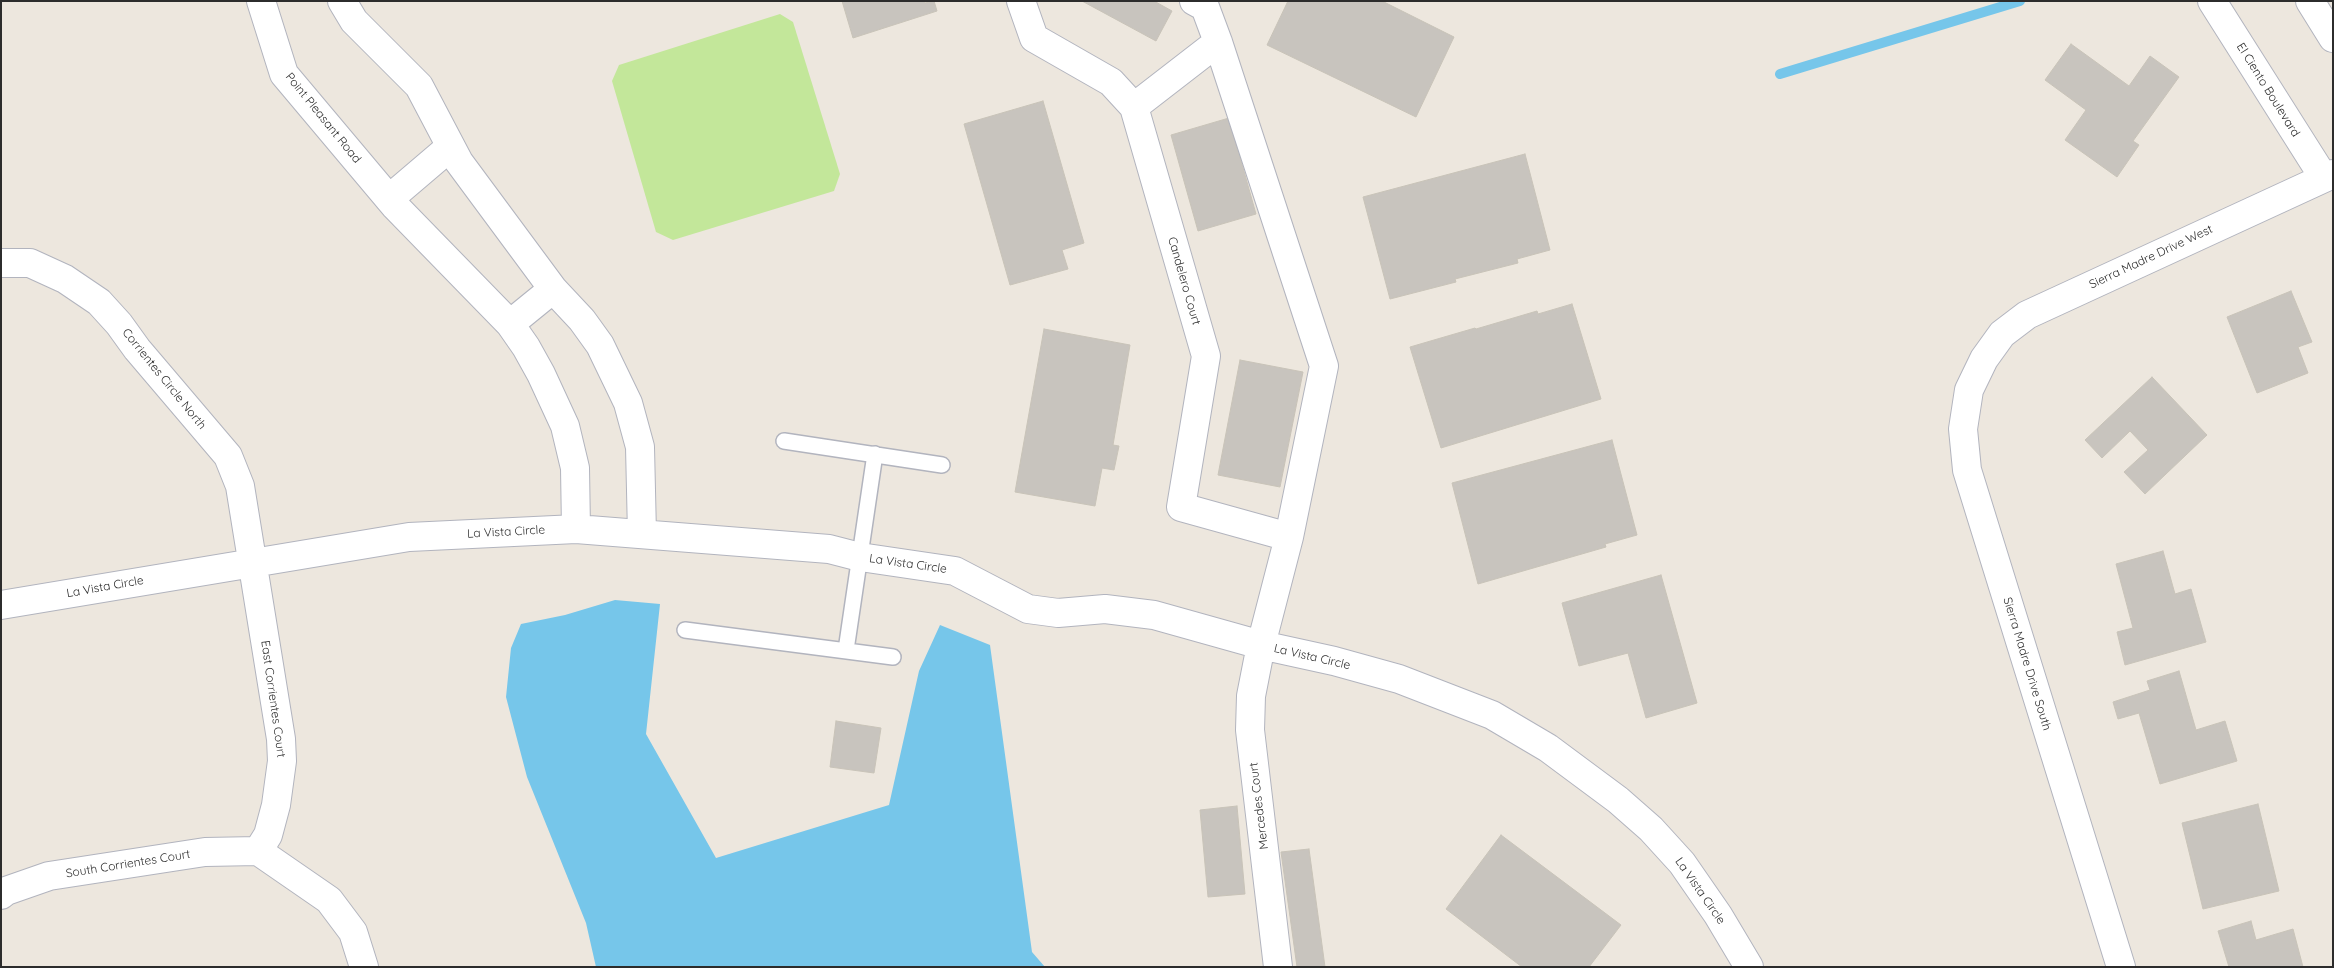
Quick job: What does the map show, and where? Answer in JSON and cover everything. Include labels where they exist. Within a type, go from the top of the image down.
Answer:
[{"type":"street","name":"Point Pleasant Road","points":[[261,1],[284,74],[389,199],[510,324],[541,374],[565,426],[574,468],[576,529]]},
{"type":"street","points":[[342,1],[354,20],[419,86],[459,162],[552,289],[582,320],[600,345],[628,403],[640,447],[642,534]]},
{"type":"street","name":"Candelero Court","points":[[1021,1],[1034,38],[1111,82],[1134,107],[1206,356],[1181,507],[1289,537]]},
{"type":"street","points":[[1194,1],[1205,7],[1218,42],[1324,366],[1289,537],[1261,646]]},
{"type":"street","name":"El Ciento Boulevard","points":[[2212,1],[2328,176]]},
{"type":"street","points":[[2310,1],[2333,38]]},
{"type":"street","points":[[1134,107],[1218,42]]},
{"type":"street","points":[[389,199],[450,147]]},
{"type":"street","name":"Sierra Madre Drive West","points":[[1984,360],[2002,334],[2027,314],[2328,176]]},
{"type":"street","name":"Corrientes Circle North","points":[[1,264],[30,263],[66,279],[99,302],[120,324],[137,349],[228,456],[240,486],[253,561]]},
{"type":"street","points":[[510,324],[552,289]]},
{"type":"street","name":"Sierra Madre Drive South","points":[[1984,360],[1969,390],[1963,430],[1967,470],[2121,967]]},
{"type":"street","name":"La Vista Circle","points":[[1,605],[253,561],[409,537],[576,529],[829,549],[860,557],[955,571],[1028,609],[1058,613],[1105,609],[1154,614],[1261,646],[1352,666],[1399,679],[1446,695],[1492,715],[1548,748],[1618,800],[1651,829],[1682,864],[1718,915],[1749,967]]},
{"type":"street","name":"East Corrientes Court","points":[[253,561],[281,739],[282,761],[276,805],[268,835],[258,851]]},
{"type":"street","name":"Mercedes Court","points":[[1261,646],[1251,696],[1250,730],[1278,967]]},
{"type":"street","points":[[258,851],[329,900],[353,932],[364,967]]},
{"type":"street","name":"South Corrientes Court","points":[[1,895],[6,891],[50,876],[205,852],[258,851]]},
{"type":"lane","points":[[784,441],[942,464]]},
{"type":"lane","points":[[846,650],[875,454]]},
{"type":"lane","points":[[685,630],[893,657]]},
{"type":"green space","points":[[780,14],[793,22],[840,174],[834,191],[673,240],[656,232],[612,81],[619,65]]},
{"type":"water","points":[[615,600],[660,604],[646,734],[716,858],[889,805],[919,671],[940,625],[990,645],[1032,952],[1045,967],[596,967],[586,923],[527,777],[506,697],[511,648],[521,624],[565,615]]},
{"type":"building","points":[[842,1],[924,1],[925,3],[934,1],[937,11],[853,38]]},
{"type":"building","points":[[1082,1],[1154,1],[1172,11],[1156,41]]},
{"type":"building","points":[[1288,1],[1382,1],[1454,37],[1416,117],[1267,45]]},
{"type":"building","points":[[2071,44],[2129,86],[2150,56],[2179,77],[2133,141],[2139,145],[2117,177],[2065,140],[2086,110],[2045,80]]},
{"type":"building","points":[[1043,101],[1084,243],[1062,250],[1068,269],[1010,285],[964,124]]},
{"type":"building","points":[[1229,118],[1256,214],[1198,231],[1171,135]]},
{"type":"building","points":[[1525,154],[1550,250],[1517,259],[1518,263],[1455,279],[1456,282],[1390,299],[1363,197]]},
{"type":"building","points":[[2291,291],[2312,342],[2298,347],[2308,373],[2257,393],[2227,317]]},
{"type":"building","points":[[1572,304],[1601,399],[1441,448],[1410,347],[1537,311],[1538,314]]},
{"type":"building","points":[[1044,329],[1130,345],[1113,445],[1119,446],[1114,470],[1102,468],[1095,506],[1015,492]]},
{"type":"building","points":[[1240,360],[1303,372],[1280,487],[1218,475]]},
{"type":"building","points":[[2152,377],[2207,435],[2145,494],[2124,472],[2148,450],[2130,431],[2102,458],[2085,440]]},
{"type":"building","points":[[1612,440],[1637,535],[1605,544],[1606,547],[1478,584],[1452,483]]},
{"type":"building","points":[[2163,551],[2175,594],[2191,589],[2206,642],[2125,665],[2117,632],[2133,628],[2116,564]]},
{"type":"building","points":[[1661,575],[1697,703],[1646,718],[1628,653],[1579,666],[1562,603]]},
{"type":"building","points":[[2179,671],[2196,730],[2225,721],[2237,761],[2160,784],[2139,713],[2118,719],[2113,702],[2150,690],[2147,681]]},
{"type":"building","points":[[836,721],[881,728],[874,773],[830,767]]},
{"type":"building","points":[[2258,804],[2279,891],[2203,909],[2182,823]]},
{"type":"building","points":[[1237,806],[1245,894],[1208,897],[1200,810]]},
{"type":"building","points":[[1501,835],[1621,925],[1589,967],[1522,967],[1446,909]]},
{"type":"building","points":[[1309,849],[1325,967],[1297,967],[1281,852]]},
{"type":"building","points":[[2251,921],[2256,940],[2293,929],[2303,967],[2229,967],[2218,931]]},
{"type":"waterway","points":[[1780,74],[2020,1]]}]
